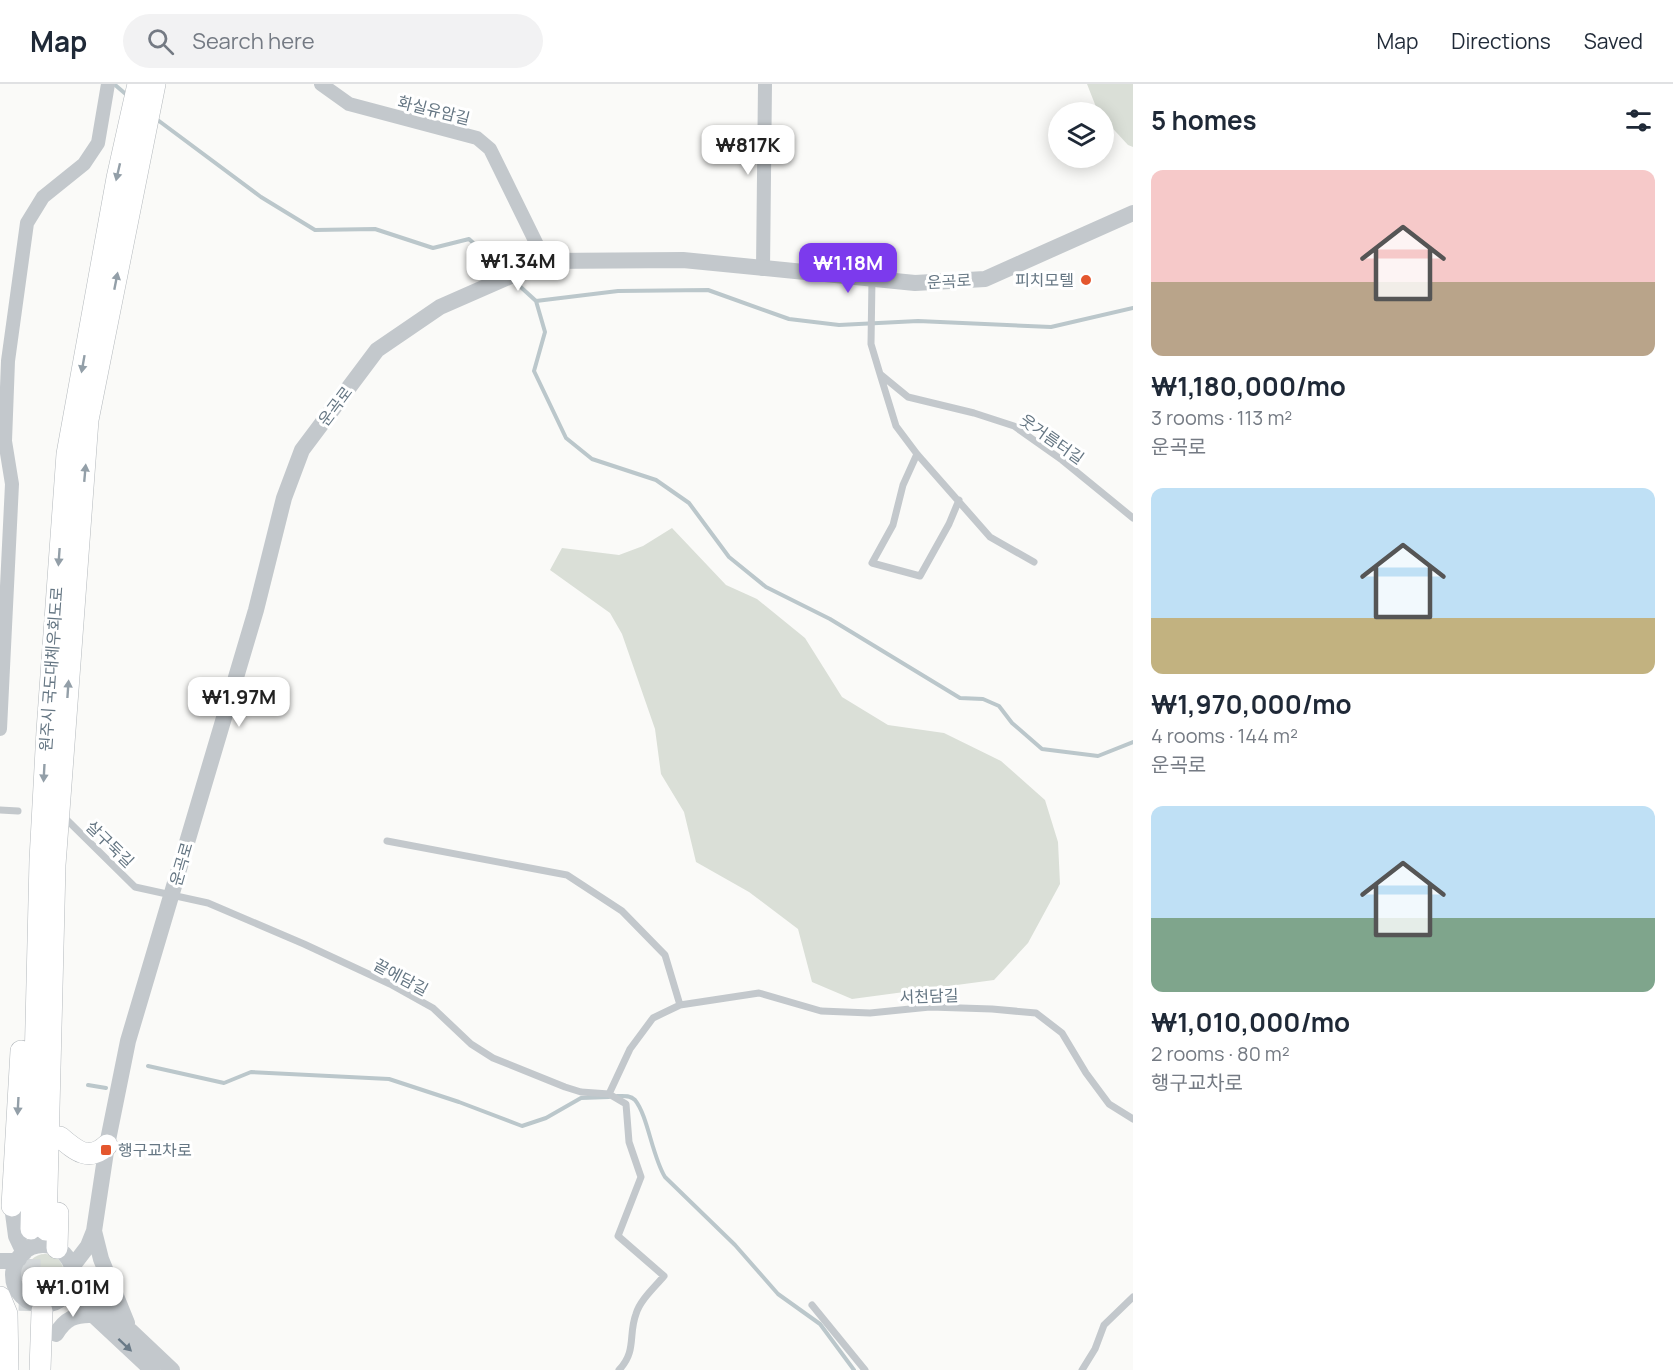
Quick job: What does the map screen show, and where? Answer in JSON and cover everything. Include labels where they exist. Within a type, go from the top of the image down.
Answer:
[{"type":"highway","points":[[39,1229],[47,863],[88,420],[139,119],[138,84]]},
{"type":"highway","points":[[139,119],[156,84]]},
{"type":"highway","points":[[47,863],[63,893],[60,1137],[67,1261]]},
{"type":"highway","points":[[12,1206],[29,891],[47,863]]},
{"type":"highway","points":[[60,1137],[72,1148],[92,1154],[108,1145]]},
{"type":"highway","points":[[8,1370],[10,1296]]},
{"type":"highway","points":[[28,1370],[48,1305]]},
{"type":"highway","points":[[40,1370],[48,1305]]},
{"type":"highway","points":[[55,1370],[56,1334]]},
{"type":"street","name":"화실유암길","points":[[321,84],[349,104],[477,138],[490,149],[540,263]]},
{"type":"street","points":[[763,269],[765,84]]},
{"type":"street","points":[[0,729],[12,484],[5,441],[8,361],[27,223],[43,197],[84,164],[98,143],[107,87]]},
{"type":"street","name":"운곡로","points":[[94,1231],[128,1041],[256,610],[284,498],[302,450],[377,350],[440,307],[540,263],[683,260],[915,283],[985,279],[1133,213]]},
{"type":"street","points":[[0,1225],[12,1206]]},
{"type":"street","points":[[10,1296],[14,1269],[21,1256],[12,1206]]},
{"type":"street","points":[[48,1305],[73,1281],[67,1261],[72,1252],[94,1231],[103,1266],[131,1331]]},
{"type":"street","points":[[0,1261],[13,1261],[38,1246],[67,1261],[81,1284],[172,1370]]},
{"type":"street","points":[[0,1270],[8,1275],[10,1296]]},
{"type":"street","points":[[10,1296],[22,1296],[36,1304],[44,1305],[80,1300],[152,1370]]},
{"type":"street","points":[[48,1305],[56,1334]]},
{"type":"street","points":[[56,1334],[62,1324],[74,1316],[93,1315]]},
{"type":"lane","points":[[872,279],[871,344],[896,426],[917,454],[990,537],[1034,562]]},
{"type":"lane","name":"웃거름터길","points":[[880,374],[908,397],[974,413],[1014,426],[1062,460],[1133,518]]},
{"type":"lane","points":[[917,454],[903,485],[892,525],[872,562],[920,576],[949,524],[959,500]]},
{"type":"lane","points":[[0,810],[18,811]]},
{"type":"lane","name":"살구둑길","points":[[65,818],[135,887],[172,895]]},
{"type":"lane","points":[[387,841],[567,875],[622,910],[665,956],[680,1005],[653,1018],[630,1049],[610,1094]]},
{"type":"lane","name":"끝에담길","points":[[172,895],[208,903],[390,984],[433,1008],[471,1044],[493,1058],[519,1070],[580,1092],[610,1094],[626,1104],[629,1142],[641,1177],[618,1236],[664,1276],[637,1310],[631,1328],[632,1350],[619,1370]]},
{"type":"lane","name":"서천담길","points":[[680,1005],[759,993],[821,1011],[870,1013],[930,1007],[1036,1013],[1062,1033],[1086,1073],[1109,1104],[1133,1119]]},
{"type":"lane","points":[[1082,1370],[1095,1349],[1104,1325],[1133,1297]]},
{"type":"lane","points":[[812,1305],[865,1370]]},
{"type":"shaded area","points":[[1087,84],[1133,84],[1133,147],[1128,145],[1114,130],[1114,102],[1094,102]]},
{"type":"shaded area","points":[[672,528],[726,585],[757,599],[805,638],[842,697],[888,725],[944,733],[1001,761],[1045,800],[1058,842],[1060,884],[1028,943],[994,980],[852,999],[812,982],[798,929],[749,892],[696,862],[684,812],[661,774],[655,729],[622,634],[610,613],[550,570],[562,548],[619,555],[643,546]]},
{"type":"shaded area","points":[[45,1254],[58,1260],[64,1273],[58,1286],[45,1292],[32,1286],[26,1273],[32,1260]]},
{"type":"waterway","points":[[114,84],[128,96]]},
{"type":"waterway","points":[[155,118],[261,197],[315,230],[375,229],[433,248],[469,239],[505,272]]},
{"type":"waterway","points":[[513,280],[536,301],[545,332],[534,371],[566,438],[592,459],[656,480],[689,503],[729,557],[766,587],[830,619],[960,698],[983,699],[999,706],[1012,723],[1042,749],[1098,756],[1133,742]]},
{"type":"waterway","points":[[536,301],[618,291],[708,290],[789,319],[839,325],[918,321],[1051,327],[1133,308]]},
{"type":"waterway","points":[[148,1066],[224,1083],[251,1072],[389,1079],[522,1126],[546,1118],[581,1098],[609,1097]]},
{"type":"waterway","points":[[88,1085],[106,1088]]},
{"type":"waterway","points":[[617,1096],[631,1097],[635,1100],[665,1177],[735,1245],[778,1294],[820,1324],[854,1370]]},
{"type":"tunnel","points":[[29,1311],[31,1229]]},
{"type":"place","name":"피치모텔","points":[[1086,280]]},
{"type":"place","name":"행구교차로","points":[[106,1150]]}]
